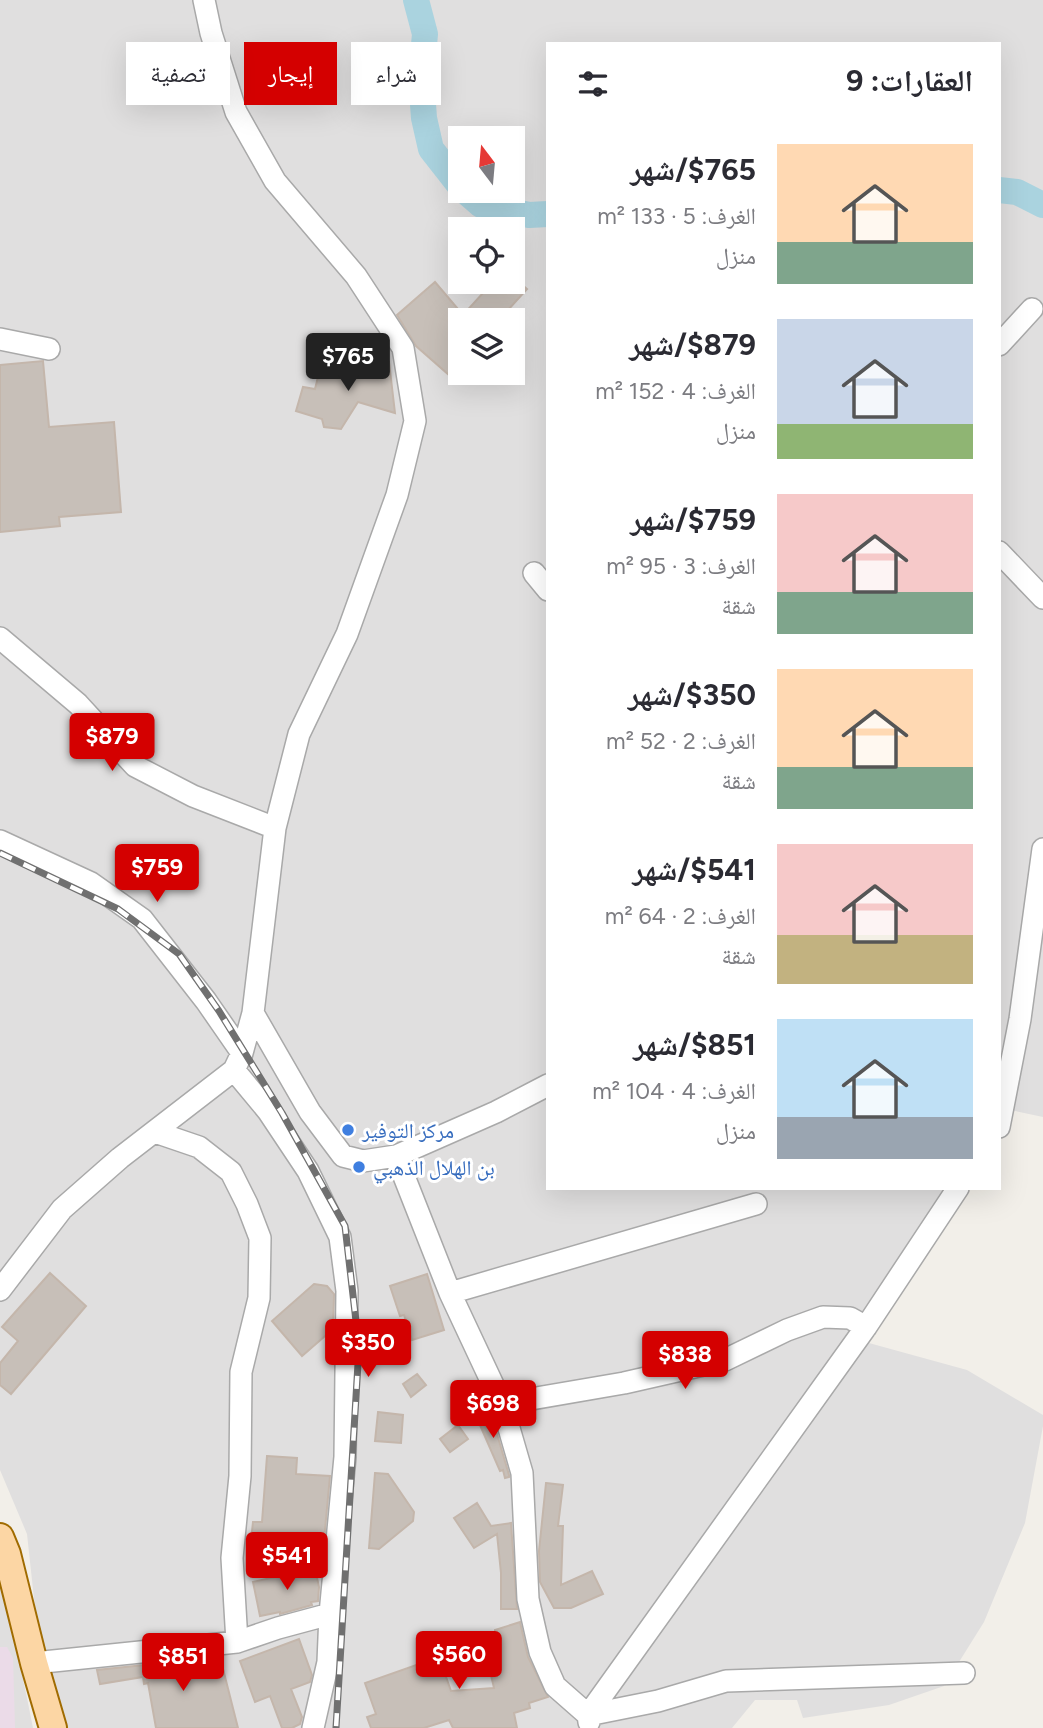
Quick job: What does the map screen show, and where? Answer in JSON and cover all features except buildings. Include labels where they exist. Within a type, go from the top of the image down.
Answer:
[{"type":"main road","points":[[0,1537],[7,1554],[53,1728]]},
{"type":"street","points":[[0,1290],[62,1209],[238,1061],[253,1013],[275,828],[299,734],[347,634],[397,495],[415,421],[403,348],[356,276],[275,181],[236,112],[211,33],[204,0]]},
{"type":"street","points":[[1001,343],[1032,309]]},
{"type":"street","points":[[0,339],[49,349]]},
{"type":"street","points":[[1001,554],[1043,598]]},
{"type":"street","points":[[0,638],[78,704],[135,766],[193,796],[275,828]]},
{"type":"street","points":[[0,841],[92,883],[142,919],[170,953],[308,1171],[340,1237],[348,1324],[345,1457],[328,1662],[313,1728]]},
{"type":"street","points":[[1001,1105],[1009,1018],[1034,977],[1043,849]]},
{"type":"street","points":[[253,1013],[310,1112],[343,1156],[363,1161],[396,1156],[496,1112],[546,1086]]},
{"type":"street","points":[[155,1132],[199,1147],[231,1172],[260,1238],[259,1298],[241,1372],[240,1476],[232,1558],[237,1642]]},
{"type":"street","points":[[396,1156],[450,1293],[502,1404],[522,1473],[528,1598],[540,1652],[555,1686],[589,1721]]},
{"type":"street","points":[[589,1721],[866,1327],[957,1190]]},
{"type":"street","points":[[450,1293],[756,1205]]},
{"type":"street","points":[[502,1404],[624,1383],[725,1360],[823,1317],[850,1318],[866,1327]]},
{"type":"street","points":[[34,1664],[237,1642],[330,1614]]},
{"type":"street","points":[[589,1721],[726,1681],[964,1673]]},
{"type":"shaded area","points":[[0,0],[1043,0],[1043,1117],[1006,1109],[1001,1115],[1001,42],[546,42],[546,1190],[950,1190],[858,1340],[967,1370],[1043,1415],[1025,1523],[984,1622],[944,1686],[889,1705],[803,1718],[797,1700],[755,1700],[732,1728],[51,1728],[27,1534],[0,1470]]},
{"type":"shaded area","points":[[0,1572],[27,1698],[33,1728],[0,1728]]},
{"type":"shaded area","points":[[0,1647],[7,1647],[13,1658],[15,1728],[0,1728]]},
{"type":"waterway","points":[[416,0],[425,34],[421,77],[424,118],[431,149],[448,171]]},
{"type":"waterway","points":[[1001,190],[1017,192],[1043,205]]},
{"type":"waterway","points":[[479,203],[529,215],[546,214]]},
{"type":"railway","points":[[0,853],[118,909],[179,954],[219,1011],[282,1113],[345,1226],[359,1347],[336,1728]]},
{"type":"place","name":"مركز التوفير","points":[[348,1130]]},
{"type":"place","name":"بن الهلال الذهبي","points":[[359,1167]]}]
